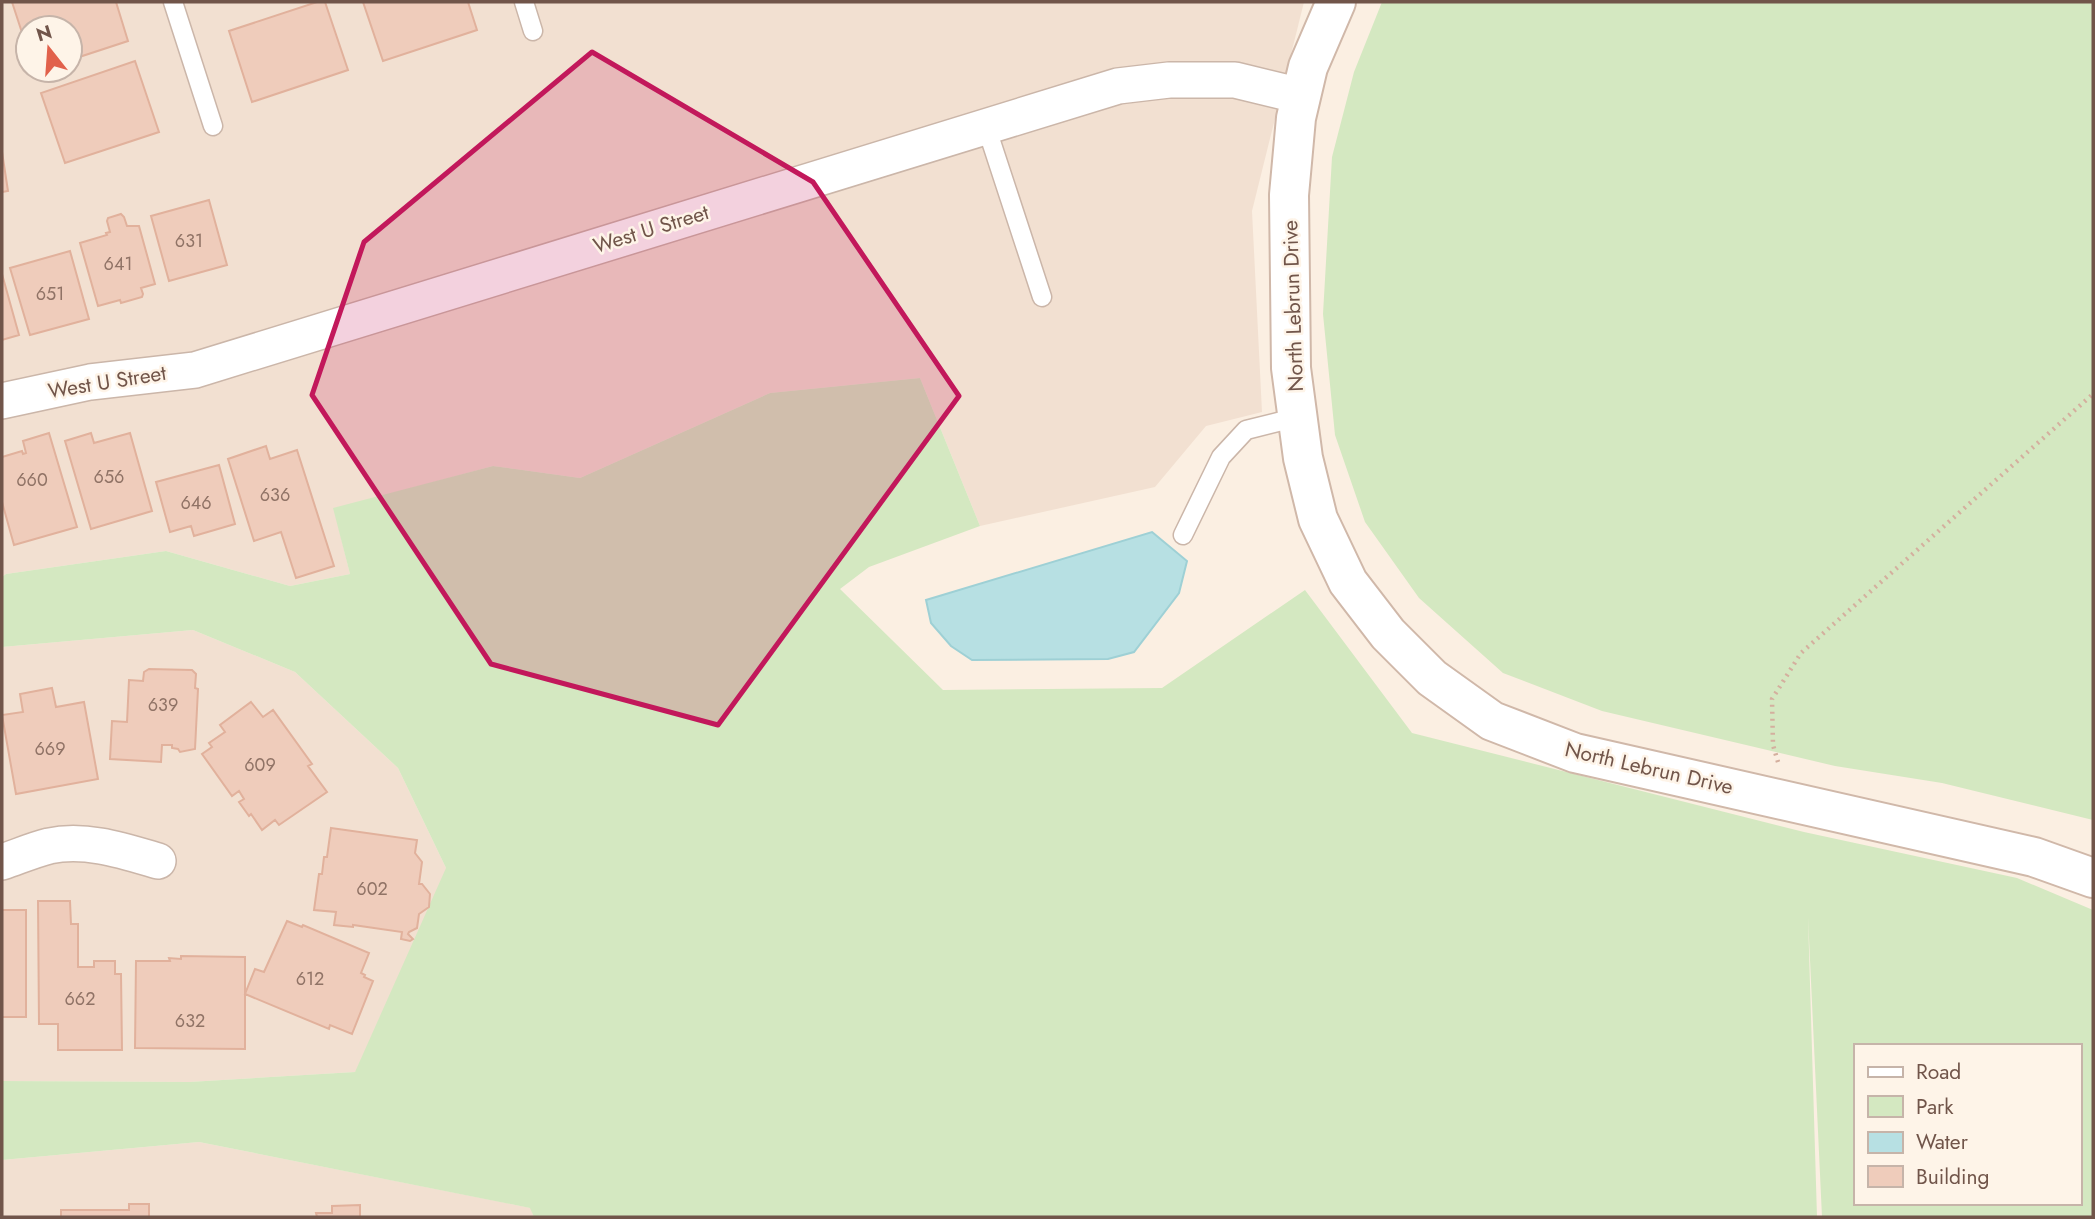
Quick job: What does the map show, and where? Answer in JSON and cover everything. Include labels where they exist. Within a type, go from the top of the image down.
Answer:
[{"type":"street","name":"North Lebrun Drive","points":[[1336,2],[1308,67],[1296,118],[1289,195],[1291,368],[1303,458],[1318,519],[1349,582],[1388,634],[1432,678],[1492,721],[1575,753],[2034,857],[2093,878]]},
{"type":"street","name":"West U Street","points":[[2,401],[90,382],[195,370],[1118,86],[1169,80],[1234,80],[1301,96]]},
{"type":"street","points":[[2,862],[50,846],[74,844],[108,847],[158,861]]},
{"type":"lane","points":[[173,2],[213,126]]},
{"type":"lane","points":[[524,2],[533,31]]},
{"type":"lane","points":[[986,126],[1042,297]]},
{"type":"lane","points":[[1184,534],[1221,457],[1246,430],[1298,417]]},
{"type":"path","points":[[1788,800],[1773,745],[1772,699],[1801,653],[2093,394]]},
{"type":"highlighted area","points":[[592,52],[813,182],[959,396],[718,725],[491,664],[312,395],[364,242]]},
{"type":"shaded area","points":[[2,2],[1304,2],[1252,211],[1262,412],[1206,426],[1155,487],[980,526],[920,378],[770,393],[580,478],[493,466],[334,509],[350,574],[290,586],[166,551],[6,574],[2,577]]},
{"type":"shaded area","points":[[193,630],[295,672],[398,768],[446,868],[438,982],[355,1072],[189,1082],[2,1081],[2,647]]},
{"type":"shaded area","points":[[199,1142],[531,1208],[534,1217],[2,1217],[2,1160]]},
{"type":"green space","points":[[1382,2],[2093,2],[2093,820],[1942,783],[1835,766],[1602,711],[1503,673],[1419,598],[1365,522],[1335,435],[1323,314],[1332,157],[1354,72]]},
{"type":"green space","points":[[920,378],[980,526],[869,567],[840,589],[943,690],[1162,688],[1305,590],[1412,733],[1804,832],[2017,878],[2093,910],[2093,1217],[1822,1217],[1808,917],[1817,1217],[534,1217],[530,1208],[199,1142],[2,1160],[2,1081],[189,1082],[355,1072],[446,868],[398,768],[295,672],[193,630],[2,647],[2,577],[6,574],[166,551],[290,586],[350,574],[333,508],[493,466],[580,478],[770,393]]},
{"type":"water","points":[[1152,532],[1187,561],[1179,593],[1134,652],[1108,659],[972,660],[951,646],[931,623],[926,600]]},
{"type":"building","points":[[12,2],[116,2],[128,41],[84,55],[84,14],[16,14]]},
{"type":"building","points":[[317,2],[325,2],[348,70],[252,102],[229,31]]},
{"type":"building","points":[[363,2],[468,2],[477,30],[383,61]]},
{"type":"building","points":[[135,61],[159,132],[65,163],[41,93],[67,84],[84,84],[84,78]]},
{"type":"building","points":[[2,152],[8,191],[2,192]]},
{"type":"building","points":[[209,200],[227,265],[169,281],[151,216]]},
{"type":"building","points":[[121,214],[127,226],[139,226],[155,284],[141,288],[142,297],[98,306],[80,243],[107,235],[106,233],[110,232],[108,218]]},
{"type":"building","points":[[70,251],[89,319],[30,335],[10,268]]},
{"type":"building","points":[[2,274],[19,335],[2,340]]},
{"type":"building","points":[[49,433],[77,527],[14,545],[2,502],[2,457],[22,451],[23,454],[26,453],[23,441]]},
{"type":"building","points":[[91,433],[94,443],[130,433],[152,511],[91,529],[65,441]]},
{"type":"building","points":[[266,446],[270,459],[297,450],[334,566],[296,578],[281,532],[254,541],[228,459]]},
{"type":"building","points":[[219,465],[235,524],[194,536],[191,526],[170,532],[156,482]]},
{"type":"building","points":[[149,669],[192,670],[196,674],[195,688],[198,689],[195,749],[180,752],[172,748],[172,745],[162,745],[161,762],[110,759],[112,721],[127,722],[129,680],[143,681],[144,672]]},
{"type":"building","points":[[52,688],[56,707],[84,702],[98,779],[16,794],[2,715],[23,712],[20,694]]},
{"type":"building","points":[[251,702],[263,717],[273,710],[312,764],[308,766],[327,792],[279,825],[275,820],[262,830],[239,802],[244,799],[239,791],[232,796],[202,754],[212,747],[209,743],[225,732],[220,725]]},
{"type":"building","points":[[331,828],[417,840],[415,853],[422,862],[419,884],[430,894],[429,907],[419,914],[417,928],[408,934],[413,939],[401,939],[402,932],[334,925],[336,912],[314,910],[319,874],[322,874],[324,857],[327,857]]},
{"type":"building","points":[[38,901],[70,901],[71,924],[78,924],[78,967],[94,967],[94,961],[115,961],[115,974],[121,974],[122,1050],[58,1050],[58,1024],[39,1024]]},
{"type":"building","points":[[2,910],[26,910],[26,1017],[2,1017]]},
{"type":"building","points":[[287,921],[369,953],[361,973],[373,981],[352,1034],[330,1025],[329,1029],[245,994],[255,969],[264,972]]},
{"type":"building","points":[[181,956],[245,957],[245,1049],[135,1048],[136,961],[170,961],[169,958],[181,959]]},
{"type":"building","points":[[129,1204],[149,1204],[149,1217],[61,1217],[61,1210],[129,1210]]},
{"type":"building","points":[[360,1205],[360,1217],[317,1217],[316,1213],[332,1213],[332,1206]]}]
